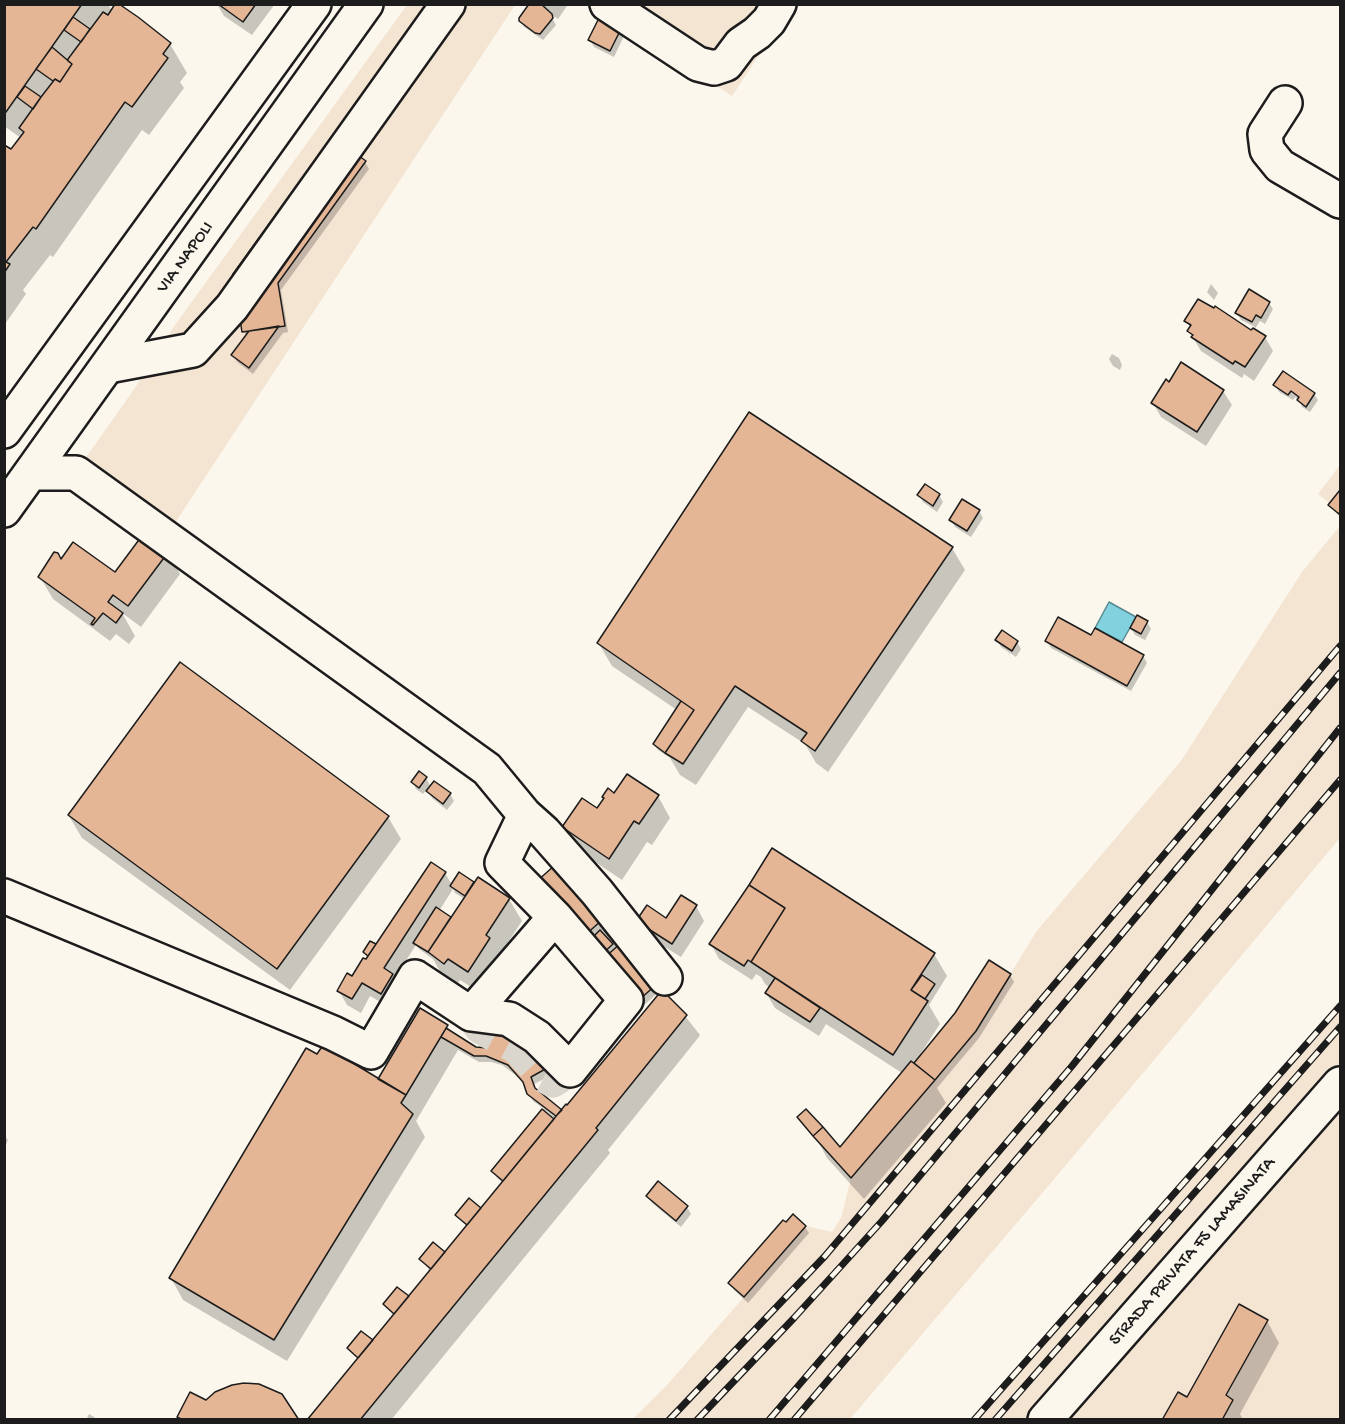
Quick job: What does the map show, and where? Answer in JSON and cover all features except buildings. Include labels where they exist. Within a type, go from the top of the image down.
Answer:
[{"type":"main road","points":[[4,431],[314,4]]},
{"type":"main road","name":"VIA NAPOLI","points":[[5,509],[366,4]]},
{"type":"main road","points":[[108,366],[193,350],[232,307],[448,4]]},
{"type":"main road","points":[[607,4],[698,64],[714,68],[726,64],[741,44],[769,21],[779,4]]},
{"type":"main road","points":[[741,44],[749,12],[754,4]]},
{"type":"main road","points":[[1285,103],[1265,134],[1267,150],[1280,166],[1341,201]]},
{"type":"main road","points":[[32,473],[76,472],[487,769],[589,884],[665,978]]},
{"type":"main road","points":[[5,898],[333,1033],[370,1052],[415,977],[471,1014],[508,1019],[537,1037],[570,1070],[626,1000],[555,917],[502,863],[525,814]]},
{"type":"main road","points":[[471,1014],[555,917]]},
{"type":"main road","name":"STRADA PRIVATA FS LAMASINATA","points":[[1045,1419],[1341,1084]]},
{"type":"shaded area","points":[[407,5],[515,5],[171,529],[82,463],[135,388],[175,325]]},
{"type":"shaded area","points":[[595,5],[792,5],[732,96]]},
{"type":"shaded area","points":[[1340,465],[1340,512],[1318,494]]},
{"type":"shaded area","points":[[1340,526],[1340,838],[850,1419],[632,1420],[667,1385],[806,1226],[832,1232],[841,1218],[851,1178],[976,1031],[1036,932],[1181,761],[1302,572]]},
{"type":"shaded area","points":[[1340,1002],[1340,1419],[971,1420],[1013,1372]]},
{"type":"water","points":[[1109,602],[1136,617],[1122,642],[1095,628]]},
{"type":"tunnel","points":[[471,1014],[481,1028],[516,1047],[543,1076],[553,1081],[570,1070]]},
{"type":"railway","points":[[669,1420],[825,1256],[1340,646]]},
{"type":"railway","points":[[697,1420],[882,1221],[1340,673]]},
{"type":"railway","points":[[769,1420],[1072,1066],[1340,728]]},
{"type":"railway","points":[[794,1420],[1340,780]]},
{"type":"railway","points":[[974,1420],[1340,1006]]},
{"type":"railway","points":[[995,1420],[1340,1027]]}]
